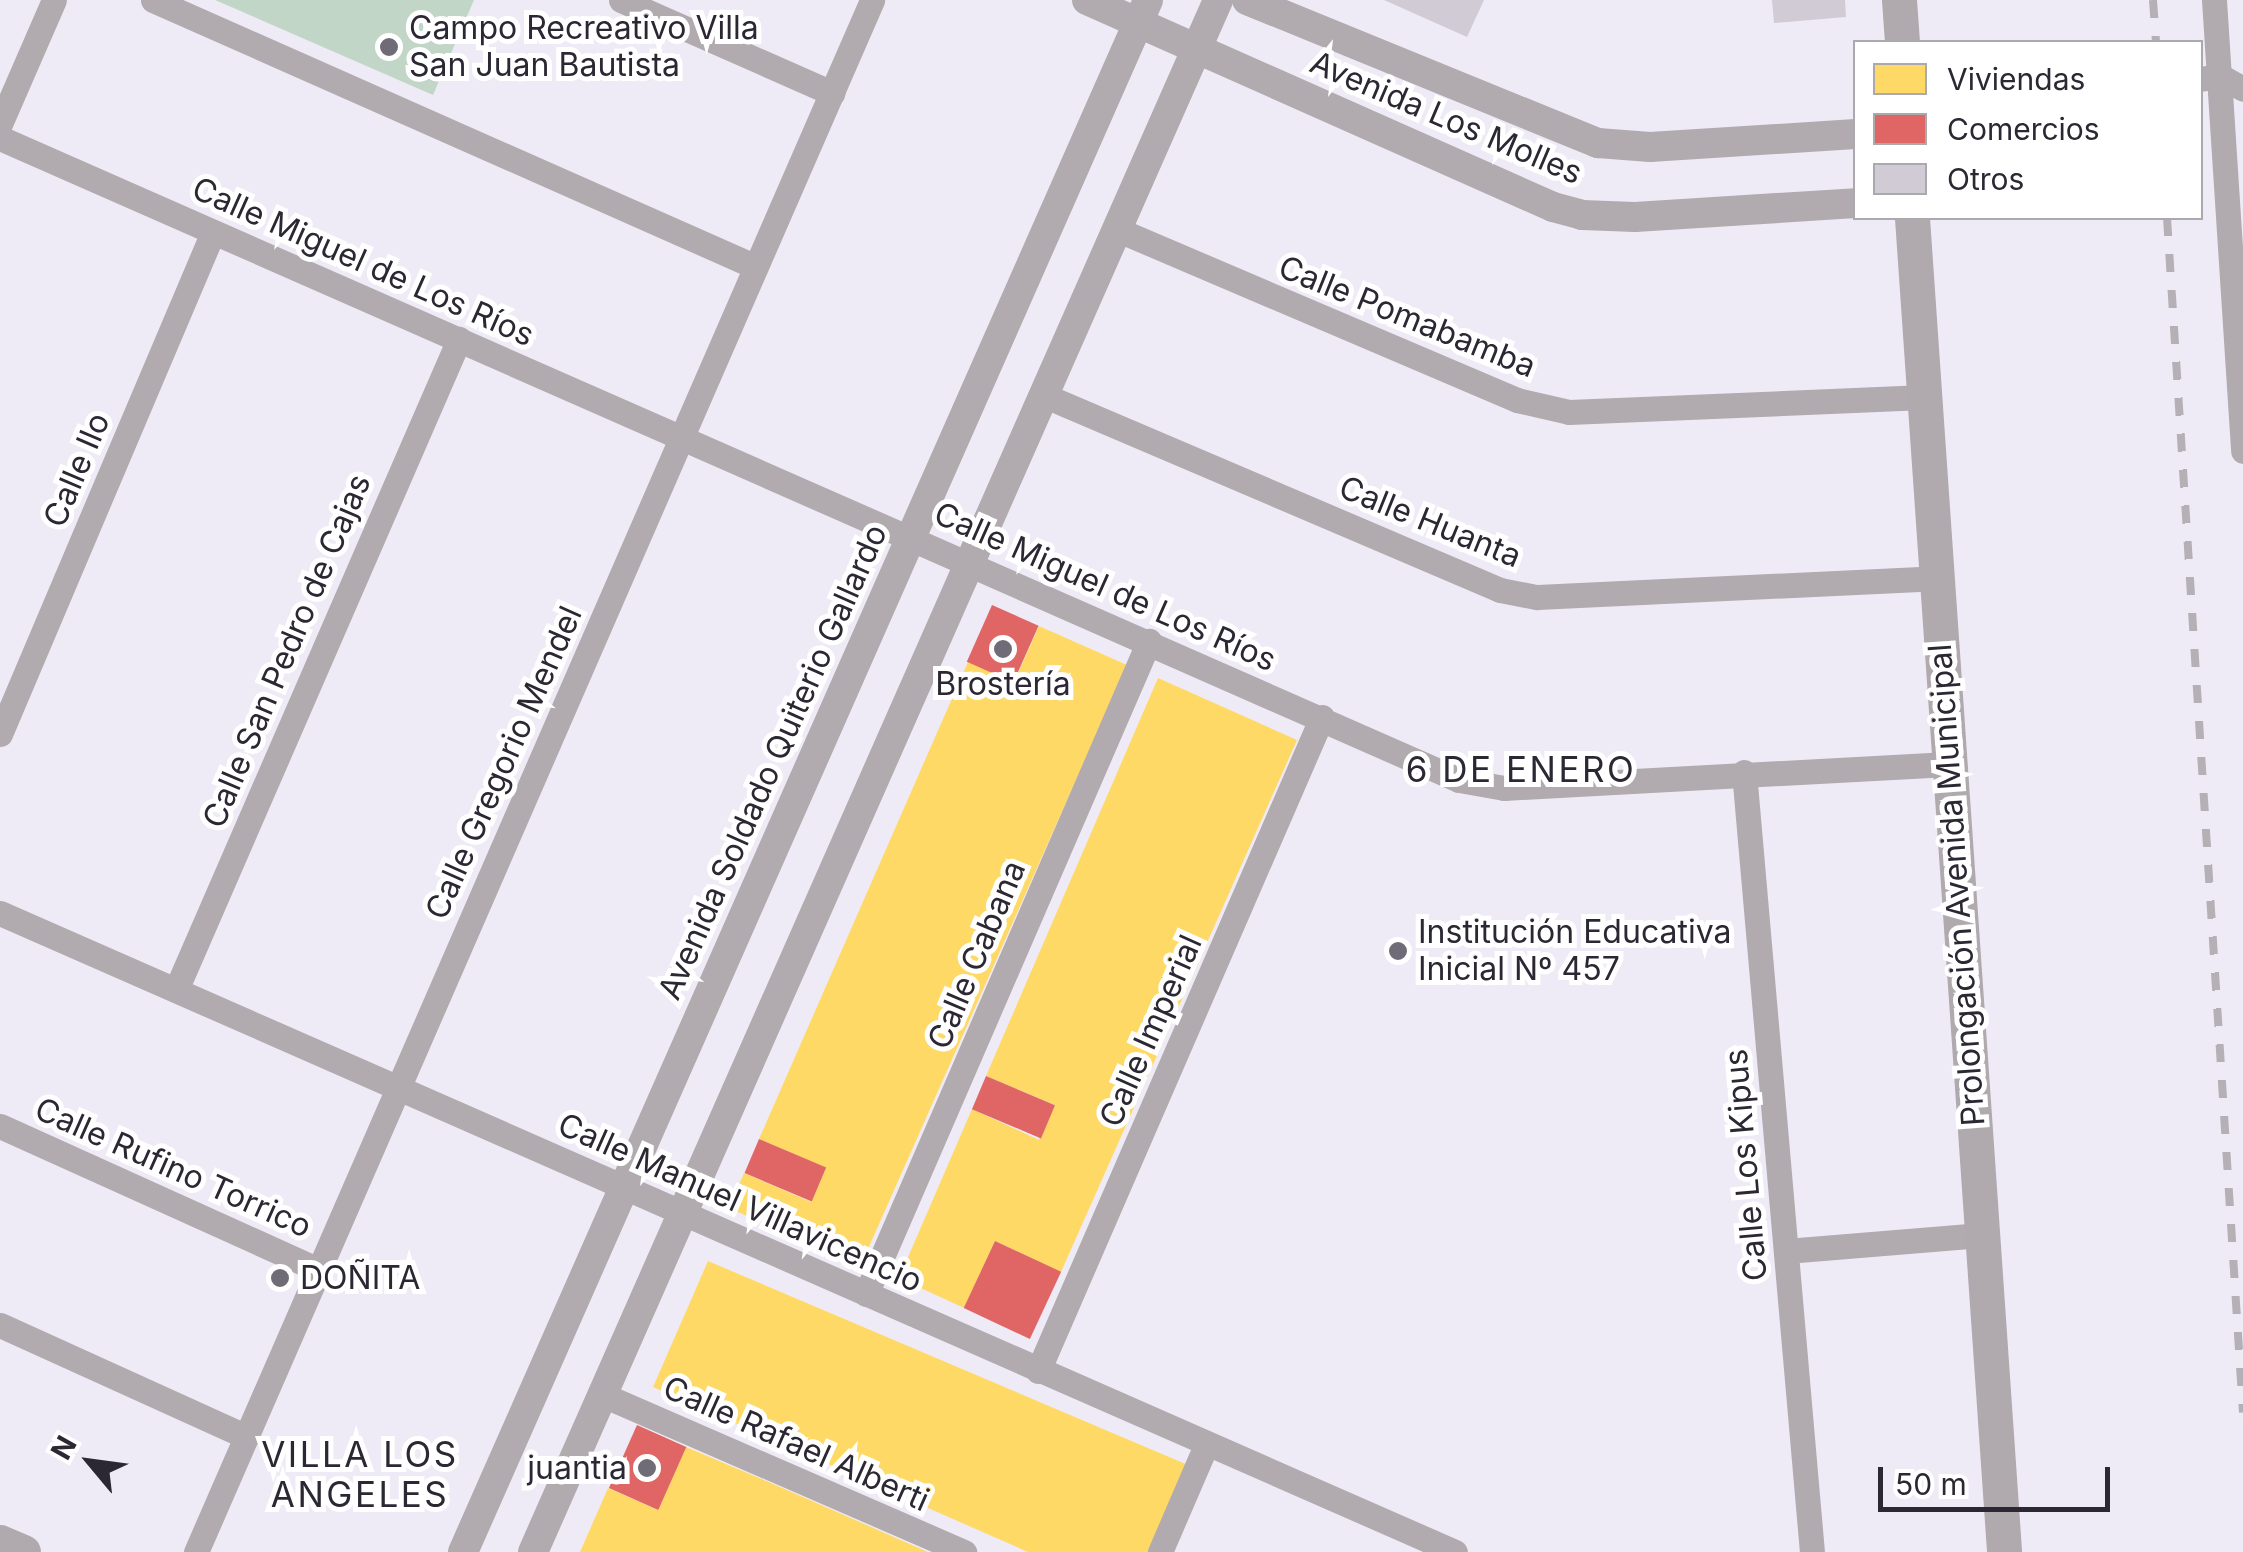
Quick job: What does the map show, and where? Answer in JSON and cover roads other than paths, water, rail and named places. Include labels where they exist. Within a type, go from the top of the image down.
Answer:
[{"type":"main road","points":[[1899,0],[1902,40]]},
{"type":"main road","name":"Prolongación Avenida Municipal","points":[[1912,220],[2004,1552]]},
{"type":"main road","points":[[0,1542],[23,1552]]},
{"type":"street","points":[[0,124],[54,0]]},
{"type":"street","points":[[153,0],[756,267]]},
{"type":"street","points":[[621,0],[832,93]]},
{"type":"street","name":"Calle Gregorio Mendel","points":[[196,1552],[872,0]]},
{"type":"street","name":"Avenida Los Molles","points":[[1087,0],[1142,11],[1196,48],[1553,207],[1582,214],[1635,217],[1853,202]]},
{"type":"street","points":[[534,1552],[1218,0]]},
{"type":"street","name":"Avenida Los Molles","points":[[1247,0],[1598,142],[1650,147],[1853,134]]},
{"type":"street","points":[[2214,0],[2210,78],[2243,451]]},
{"type":"street","name":"Avenida Soldado Quiterio Gallardo","points":[[463,1552],[1142,11]]},
{"type":"street","points":[[2210,78],[2243,89]]},
{"type":"street","name":"Calle Miguel de Los Ríos","points":[[0,138],[1458,780],[1504,788],[1744,772],[1948,764]]},
{"type":"street","name":"Calle Pomabamba","points":[[1116,230],[1517,400],[1569,412],[1925,398]]},
{"type":"street","name":"Calle Ilo","points":[[0,734],[213,232]]},
{"type":"street","name":"Calle San Pedro de Cajas","points":[[176,990],[458,339]]},
{"type":"street","name":"Calle Huanta","points":[[1043,395],[1500,590],[1537,597],[1936,578]]},
{"type":"street","name":"Calle Cabana","points":[[866,1294],[1149,641]]},
{"type":"street","name":"Calle Imperial","points":[[1038,1371],[1322,717]]},
{"type":"street","name":"Calle Los Kipus","points":[[1744,772],[1812,1552]]},
{"type":"street","name":"Calle Manuel Villavicencio","points":[[0,913],[1455,1552]]},
{"type":"street","name":"Calle Rufino Torrico","points":[[0,1126],[319,1270]]},
{"type":"street","points":[[1786,1251],[1981,1234]]},
{"type":"street","points":[[0,1326],[247,1437]]},
{"type":"street","name":"Calle Rafael Alberti","points":[[603,1395],[964,1552]]},
{"type":"street","points":[[1160,1552],[1206,1445]]},
{"type":"railway","points":[[2153,0],[2156,40]]},
{"type":"railway","points":[[2167,220],[2243,1413]]},
{"type":"place","name":"Campo Recreativo Villa San Juan Bautista","points":[[389,47]]},
{"type":"place","name":"Brostería","points":[[1003,649]]},
{"type":"place","name":"Institución Educativa Inicial Nº 457","points":[[1398,951]]},
{"type":"place","name":"DOÑITA","points":[[280,1278]]},
{"type":"place","name":"juantia","points":[[647,1468]]},
{"type":"district","name":"6 DE ENERO","points":[[1521,769]]},
{"type":"district","name":"VILLA LOS ANGELES","points":[[360,1474]]}]
